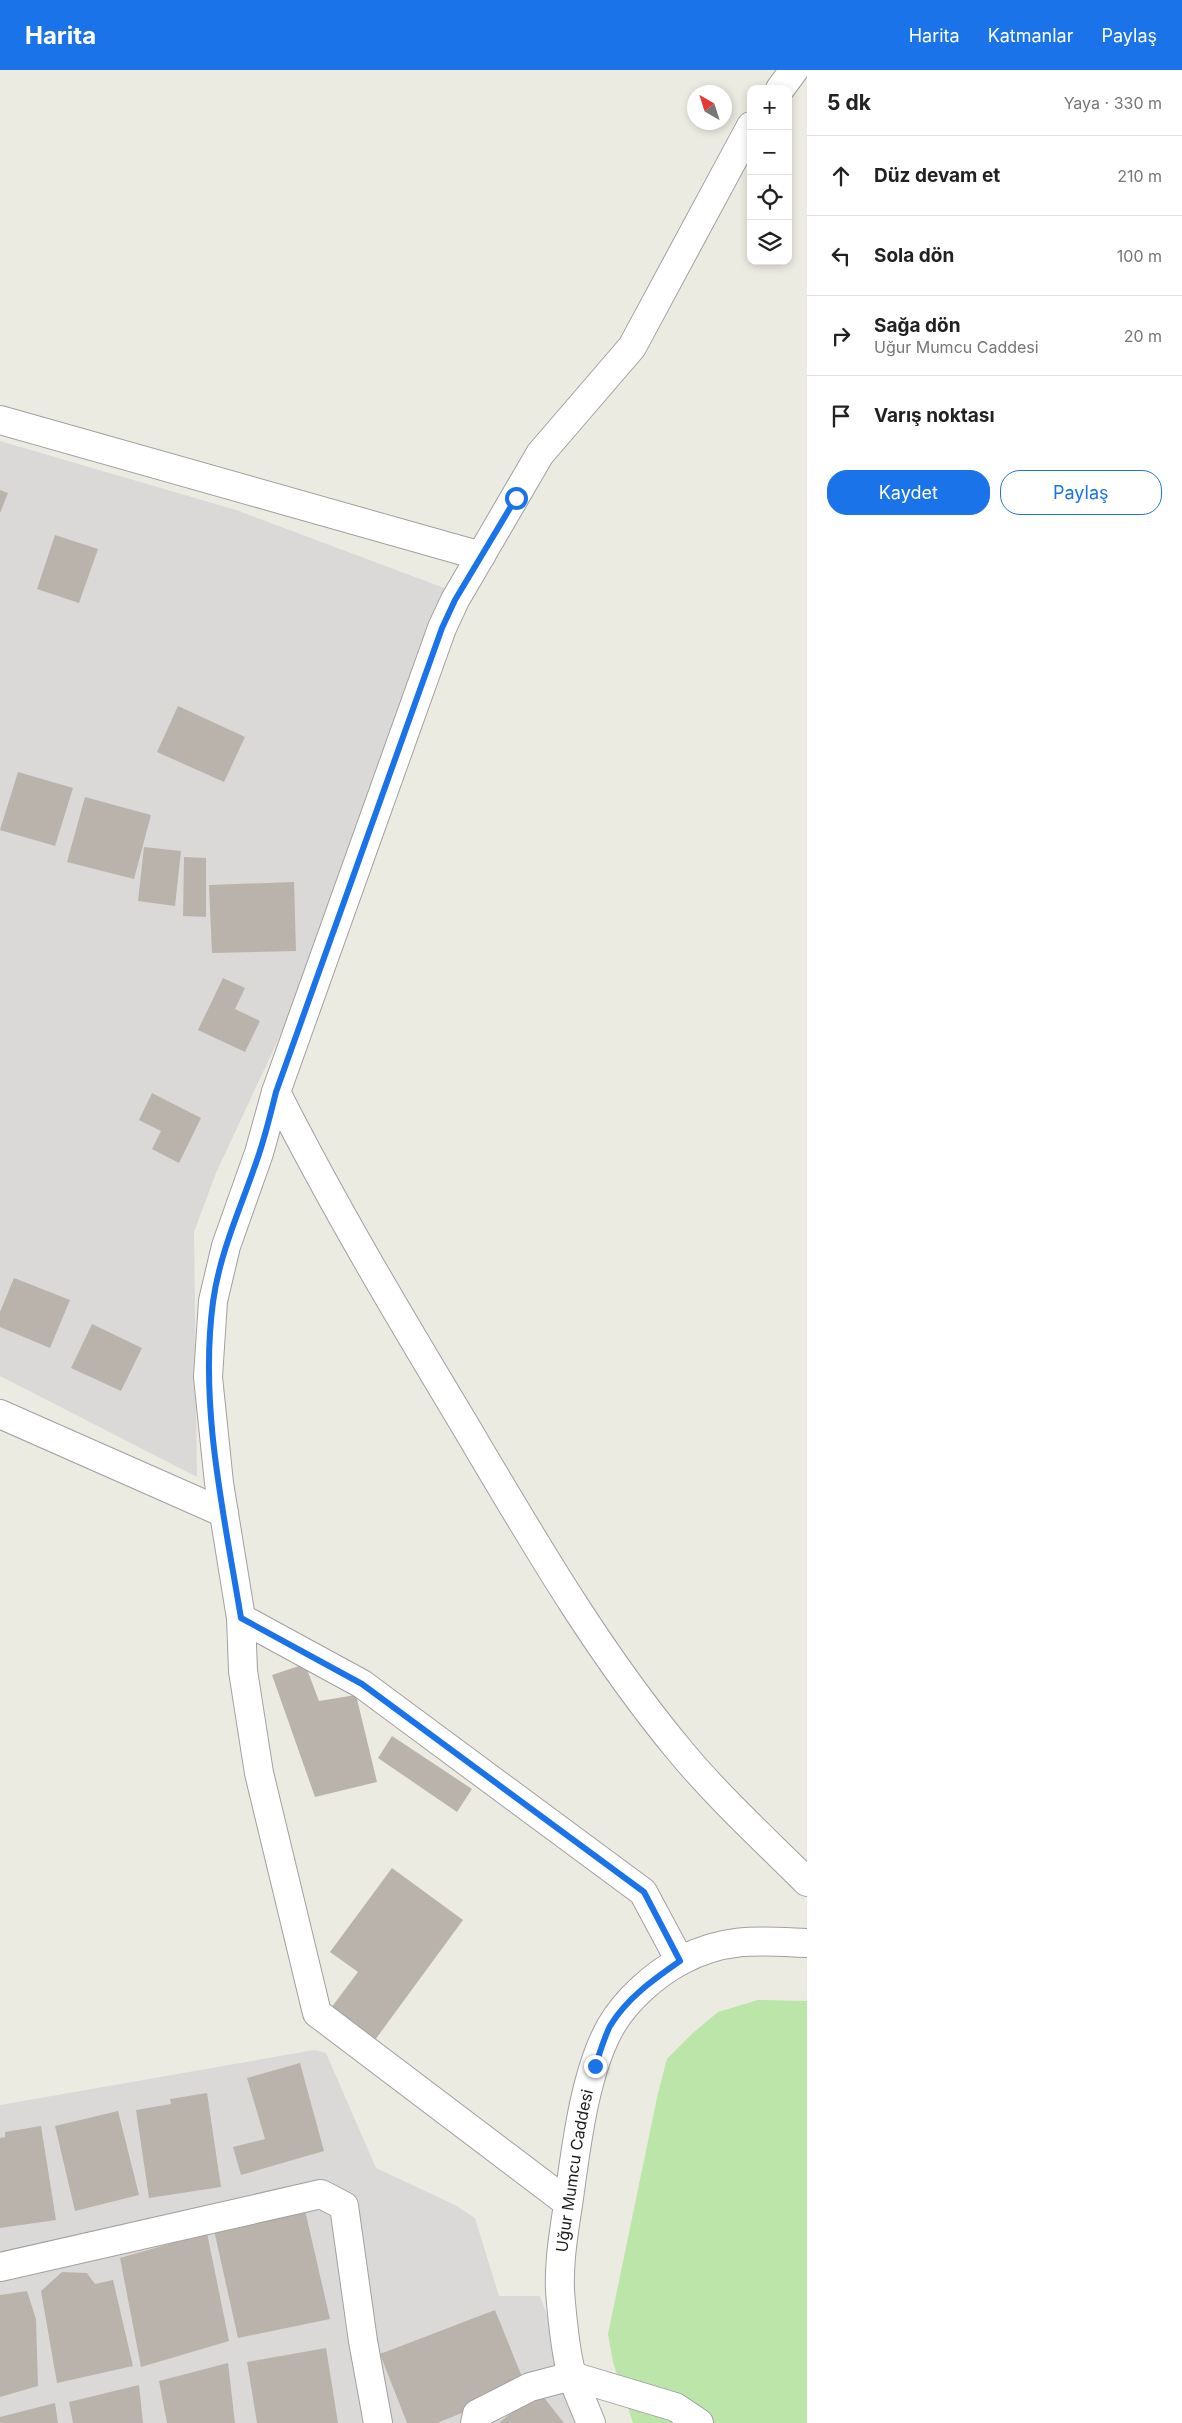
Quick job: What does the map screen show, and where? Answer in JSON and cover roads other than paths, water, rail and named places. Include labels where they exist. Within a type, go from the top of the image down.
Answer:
[{"type":"street","points":[[783,85],[794,70]]},
{"type":"street","points":[[568,2203],[317,2013],[259,1773],[243,1671],[241,1618],[219,1483],[208,1377],[213,1302],[226,1246],[259,1153],[276,1092],[434,650],[455,600],[540,454],[632,347],[749,130]]},
{"type":"street","points":[[0,420],[481,556]]},
{"type":"street","points":[[276,1092],[305,1151],[500,1485],[584,1619],[630,1688],[681,1752],[807,1882]]},
{"type":"street","points":[[0,1414],[224,1514]]},
{"type":"street","points":[[241,1618],[362,1684],[644,1892],[680,1961]]},
{"type":"street","name":"Uğur Mumcu Caddesi","points":[[591,2423],[572,2376],[560,2302],[560,2262],[579,2128],[595,2066],[610,2026],[632,1998],[651,1982],[680,1961],[703,1951],[741,1941],[807,1943]]},
{"type":"street","points":[[0,2267],[322,2194],[344,2206],[378,2423]]},
{"type":"street","points":[[475,2423],[476,2414],[521,2392],[572,2376],[675,2407],[699,2423]]}]
